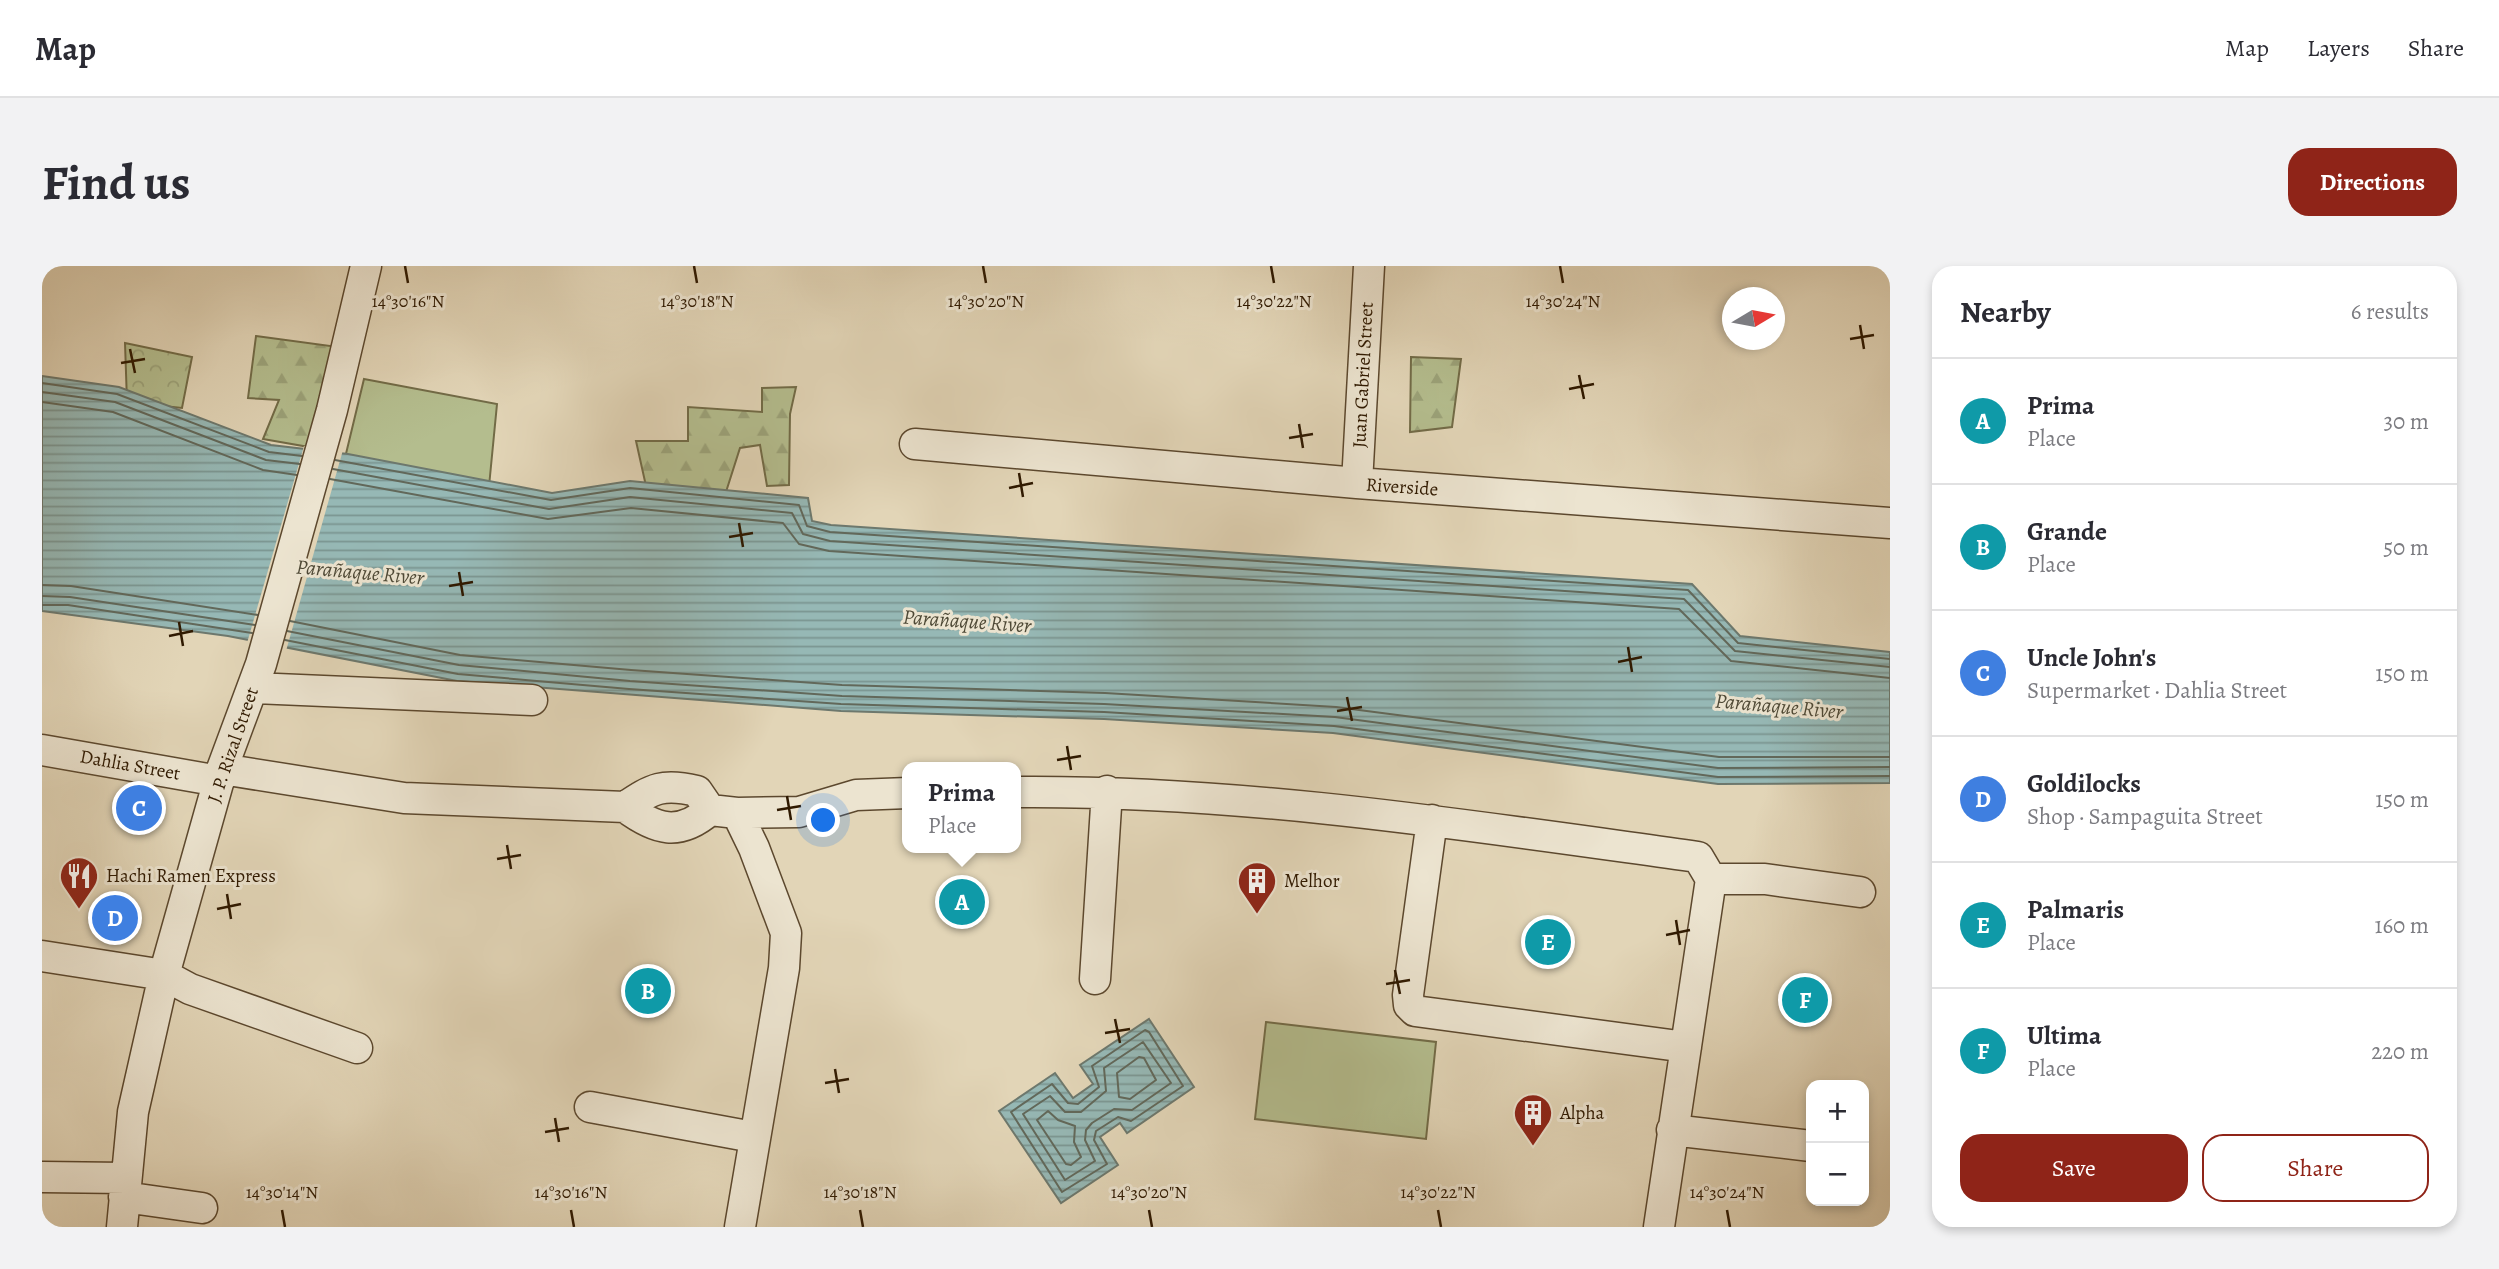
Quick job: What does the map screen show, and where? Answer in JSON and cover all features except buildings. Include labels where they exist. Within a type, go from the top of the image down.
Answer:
[{"type":"street","name":"J. P. Rizal Street","points":[[122,1227],[133,1112],[164,975],[220,775],[257,676],[332,410],[366,266]]},
{"type":"street","name":"Juan Gabriel Street","points":[[1357,483],[1369,266]]},
{"type":"street","name":"Riverside","points":[[915,444],[1357,483],[1890,523]]},
{"type":"street","points":[[257,676],[532,700]]},
{"type":"street","name":"Dahlia Street","points":[[42,750],[404,798],[625,807]]},
{"type":"street","points":[[740,1227],[753,1137],[784,968],[786,933],[754,848],[724,811],[697,791],[673,785],[649,790],[625,807],[643,820],[666,828],[724,811],[799,812],[856,795],[902,793]]},
{"type":"street","points":[[1095,979],[1107,791]]},
{"type":"street","points":[[1021,792],[1107,791],[1432,820],[1698,857],[1711,879],[1659,1227]]},
{"type":"street","points":[[1432,820],[1408,995],[1409,1005],[1415,1012],[1686,1047]]},
{"type":"street","points":[[1711,879],[1765,879],[1860,892]]},
{"type":"street","points":[[42,956],[164,975],[191,989],[357,1048]]},
{"type":"street","points":[[590,1107],[753,1137]]},
{"type":"street","points":[[1672,1130],[1806,1145]]},
{"type":"street","points":[[42,1177],[125,1187],[202,1208]]},
{"type":"green space","points":[[256,336],[338,347],[309,447],[263,439],[279,400],[248,398]]},
{"type":"green space","points":[[125,343],[192,357],[182,408],[127,402]]},
{"type":"green space","points":[[1411,357],[1461,359],[1452,427],[1410,432]]},
{"type":"green space","points":[[364,379],[497,404],[487,507],[344,462]]},
{"type":"green space","points":[[796,387],[790,414],[789,485],[767,486],[760,445],[740,448],[725,495],[648,495],[636,441],[688,441],[688,407],[762,412],[762,388]]},
{"type":"green space","points":[[1266,1022],[1436,1042],[1426,1139],[1255,1119]]},
{"type":"water","name":"Parañaque River","points":[[42,376],[119,387],[271,445],[348,454],[552,493],[630,481],[808,498],[812,521],[831,525],[1692,584],[1740,636],[1890,652],[1890,783],[1718,784],[1333,733],[1104,719],[841,711],[457,681],[228,636],[42,611]]},
{"type":"water","points":[[1149,1019],[1194,1087],[1127,1133],[1120,1123],[1100,1137],[1118,1165],[1061,1203],[999,1111],[1055,1073],[1073,1098],[1093,1084],[1080,1065]]},
{"type":"pier","points":[[304,446],[343,450],[286,651],[247,643]]},
{"type":"place","name":"Uncle John's","points":[[139,808]]},
{"type":"place","name":"Prima","points":[[962,902]]},
{"type":"place","name":"Hachi Ramen Express","points":[[79,910]]},
{"type":"place","name":"Melhor","points":[[1257,915]]},
{"type":"place","name":"Goldilocks","points":[[115,918]]},
{"type":"place","name":"Palmaris","points":[[1548,942]]},
{"type":"place","name":"Grande","points":[[648,991]]},
{"type":"place","name":"Ultima","points":[[1805,1000]]},
{"type":"place","name":"Alpha","points":[[1533,1147]]}]
